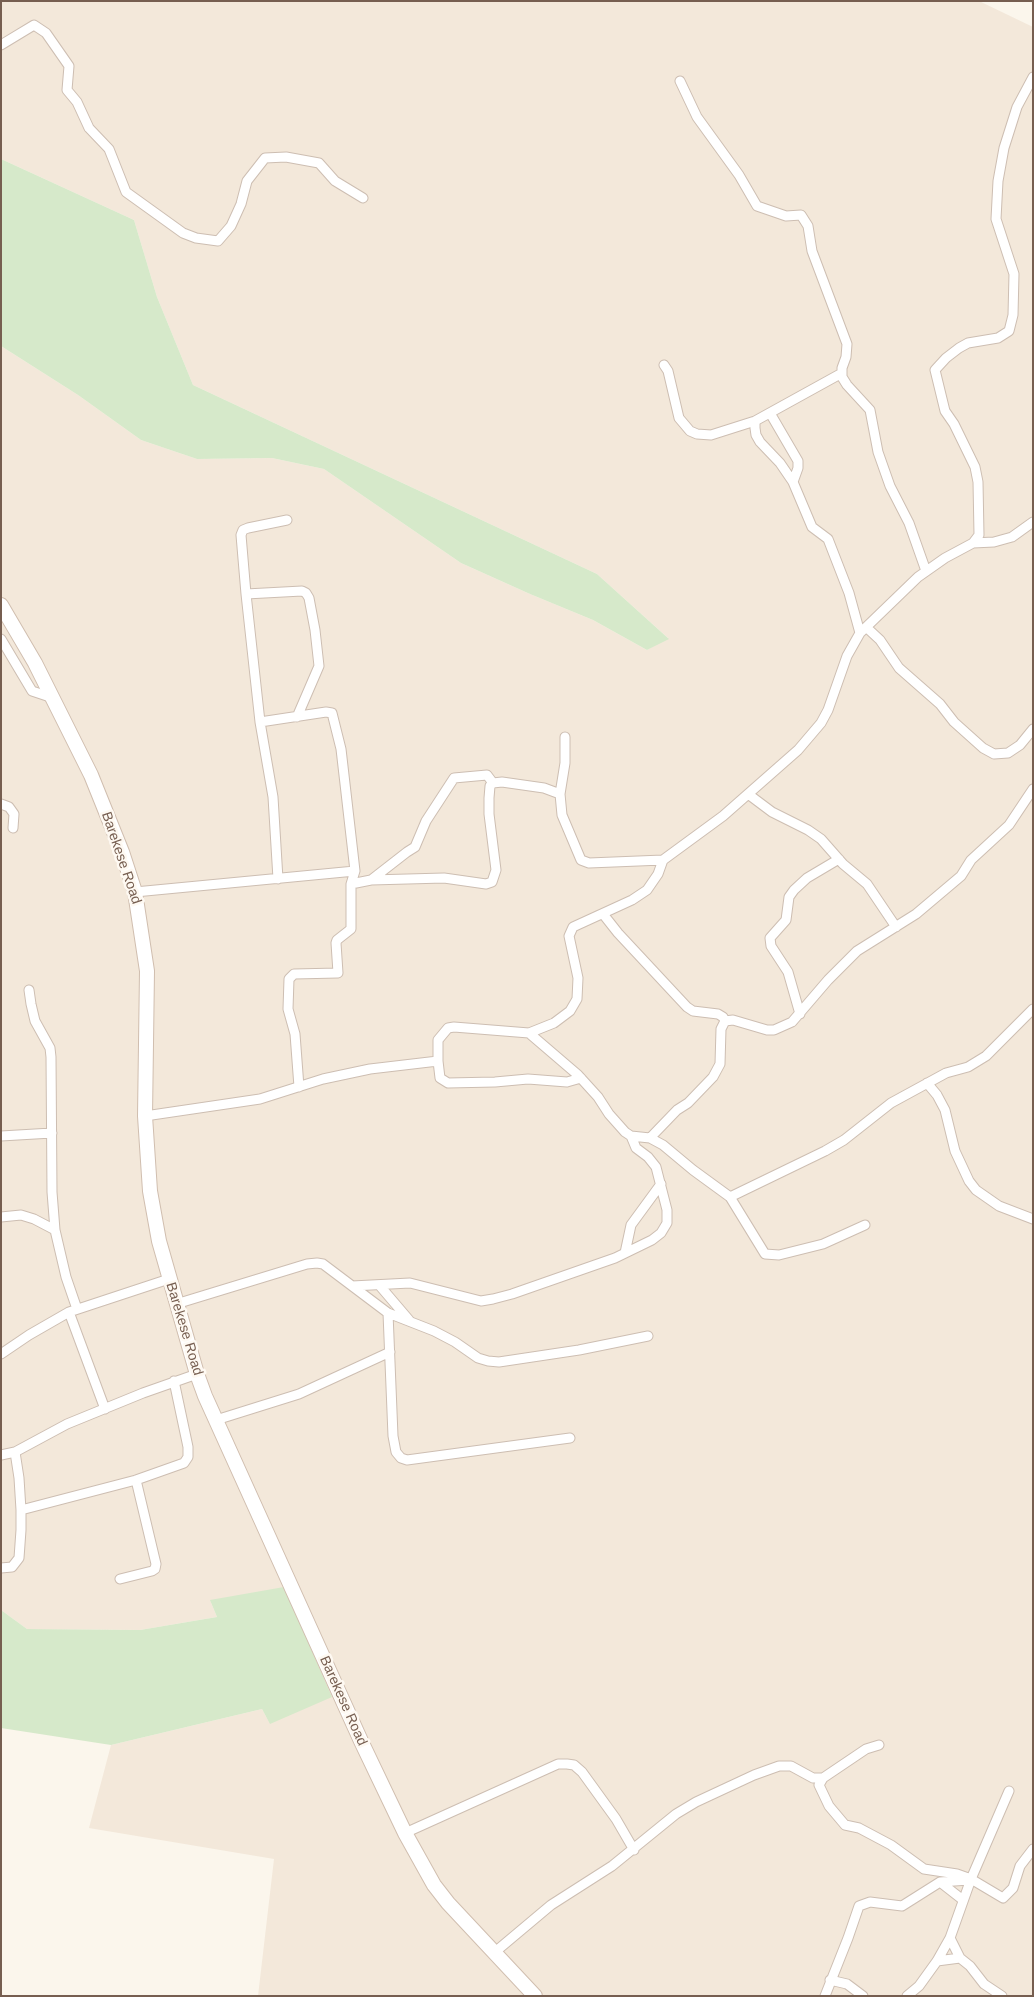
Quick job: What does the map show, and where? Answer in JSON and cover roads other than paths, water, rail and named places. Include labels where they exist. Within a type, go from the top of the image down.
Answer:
[{"type":"main road","name":"Barekese Road","points":[[1,605],[53,698],[91,775],[135,892],[147,971],[145,1116],[150,1191],[159,1241],[197,1374],[361,1741],[405,1833],[434,1885],[448,1903],[535,1996]]},
{"type":"street","points":[[1,45],[34,25],[46,33],[69,66],[68,90],[77,102],[89,128],[109,149],[126,192],[183,233],[196,238],[218,241],[231,226],[241,204],[247,181],[265,158],[286,157],[318,163],[335,181],[363,198]]},
{"type":"street","points":[[581,1078],[567,1082],[528,1078],[494,1082],[448,1083],[440,1078],[438,1040],[448,1028],[454,1027],[529,1033],[554,1022],[570,1011],[577,999],[578,978],[570,931],[578,923],[603,914],[632,900],[647,890],[658,874],[663,860],[722,816],[784,763],[821,723],[828,710],[847,656],[863,630],[926,571],[973,543],[979,535],[978,482],[975,468],[954,424],[945,411],[935,370],[946,358],[968,343],[998,338],[1009,331],[1013,315],[1014,274],[996,219],[998,181],[1004,148],[1017,107],[1033,77]]},
{"type":"street","points":[[680,81],[697,118],[739,175],[757,206],[786,216],[801,215],[806,221],[812,251],[847,344],[842,374],[847,385],[870,410],[878,452],[890,486],[909,523],[926,571]]},
{"type":"street","points":[[664,365],[668,371],[679,418],[690,431],[696,434],[711,435],[754,421],[842,374]]},
{"type":"street","points":[[770,413],[798,460],[798,468],[793,482]]},
{"type":"street","points":[[754,421],[756,435],[760,442],[780,463],[793,482],[812,526],[828,539],[863,630],[880,640],[900,668],[940,704],[954,722],[982,748],[994,754],[1008,753],[1020,745],[1033,730]]},
{"type":"street","points":[[278,879],[273,797],[260,722],[241,532],[248,528],[287,520]]},
{"type":"street","points":[[973,543],[994,542],[1012,537],[1033,522]]},
{"type":"street","points":[[246,594],[302,591],[306,593],[315,630],[318,666],[297,717]]},
{"type":"street","points":[[1,639],[32,691],[53,698]]},
{"type":"street","points":[[260,722],[326,712],[332,713],[340,749],[355,871],[351,884],[351,929],[337,940],[338,973],[294,974],[289,979],[288,1009],[295,1034],[298,1087]]},
{"type":"street","points":[[565,736],[565,763],[560,794],[565,825],[581,860],[589,863],[663,860]]},
{"type":"street","points":[[371,880],[416,847],[426,821],[454,778],[487,775],[493,783]]},
{"type":"street","points":[[493,783],[502,782],[544,788],[560,794]]},
{"type":"street","points":[[351,884],[371,880],[444,878],[486,884],[492,882],[496,870],[489,814],[490,786],[493,783]]},
{"type":"street","points":[[725,1021],[733,1020],[767,1030],[774,1030],[792,1022],[828,980],[857,951],[916,914],[961,876],[971,860],[1009,825],[1033,789]]},
{"type":"street","points":[[748,794],[772,812],[808,830],[821,839],[839,859],[867,884],[896,927]]},
{"type":"street","points":[[1,804],[9,807],[14,814],[13,828]]},
{"type":"street","points":[[800,1014],[788,972],[771,946],[770,938],[784,924],[789,897],[794,890],[806,878],[839,859]]},
{"type":"street","points":[[135,892],[355,871]]},
{"type":"street","points":[[603,914],[687,1008],[693,1011],[718,1014],[725,1021]]},
{"type":"street","points":[[30,990],[30,1004],[35,1021],[50,1048],[52,1192],[55,1230],[73,1311],[105,1409]]},
{"type":"street","points":[[730,1197],[844,1140],[891,1103],[927,1083],[968,1066],[986,1056],[1033,1009]]},
{"type":"street","points":[[650,1138],[677,1110],[688,1103],[714,1077],[720,1064],[721,1029],[725,1021]]},
{"type":"street","points":[[352,1286],[410,1283],[481,1301],[493,1299],[625,1254],[662,1233],[667,1223],[667,1210],[656,1167],[648,1157],[636,1148],[631,1136],[609,1114],[598,1097],[581,1078],[529,1033]]},
{"type":"street","points":[[145,1116],[260,1099],[323,1079],[370,1069],[438,1061]]},
{"type":"street","points":[[927,1083],[937,1095],[945,1110],[955,1151],[969,1181],[976,1190],[999,1206],[1033,1219]]},
{"type":"street","points":[[1,1136],[52,1133]]},
{"type":"street","points":[[631,1136],[650,1138],[663,1145],[730,1197],[765,1254],[771,1256],[823,1244],[865,1225]]},
{"type":"street","points":[[625,1254],[631,1225],[661,1184]]},
{"type":"street","points":[[1,1217],[21,1215],[34,1219],[55,1230]]},
{"type":"street","points":[[176,1304],[312,1263],[322,1264],[388,1313],[410,1320],[455,1342],[478,1358],[488,1361],[499,1362],[552,1354],[648,1336]]},
{"type":"street","points":[[1,1354],[29,1335],[73,1311],[169,1279]]},
{"type":"street","points":[[380,1286],[410,1320]]},
{"type":"street","points":[[388,1313],[393,1436],[396,1452],[401,1458],[407,1460],[570,1438]]},
{"type":"street","points":[[216,1420],[299,1394],[390,1352]]},
{"type":"street","points":[[1,1455],[15,1452],[67,1424],[174,1381],[197,1374]]},
{"type":"street","points":[[21,1510],[136,1480],[184,1463],[188,1457],[188,1447],[174,1381]]},
{"type":"street","points":[[1,1568],[12,1567],[19,1558],[21,1510],[15,1452]]},
{"type":"street","points":[[120,1579],[156,1569],[136,1480]]},
{"type":"street","points":[[879,1744],[866,1749],[823,1778],[819,1785],[829,1806],[845,1825],[859,1828],[891,1845],[924,1869],[957,1874],[971,1879],[1003,1898],[1013,1888],[1020,1866],[1033,1849]]},
{"type":"street","points":[[405,1833],[558,1764],[567,1764],[574,1765],[582,1772],[616,1819],[634,1850]]},
{"type":"street","points":[[495,1952],[551,1905],[612,1866],[676,1814],[696,1802],[769,1769],[787,1765],[813,1778],[823,1778]]},
{"type":"street","points":[[907,1996],[919,1986],[937,1961],[950,1938],[971,1879],[1009,1791]]},
{"type":"street","points":[[825,1996],[859,1906],[870,1902],[902,1906],[940,1882],[971,1879]]},
{"type":"street","points":[[940,1882],[963,1900]]},
{"type":"street","points":[[950,1938],[960,1958],[970,1966],[984,1984],[1002,1996]]},
{"type":"street","points":[[937,1961],[960,1958]]},
{"type":"street","points":[[830,1980],[847,1984],[863,1996]]}]
